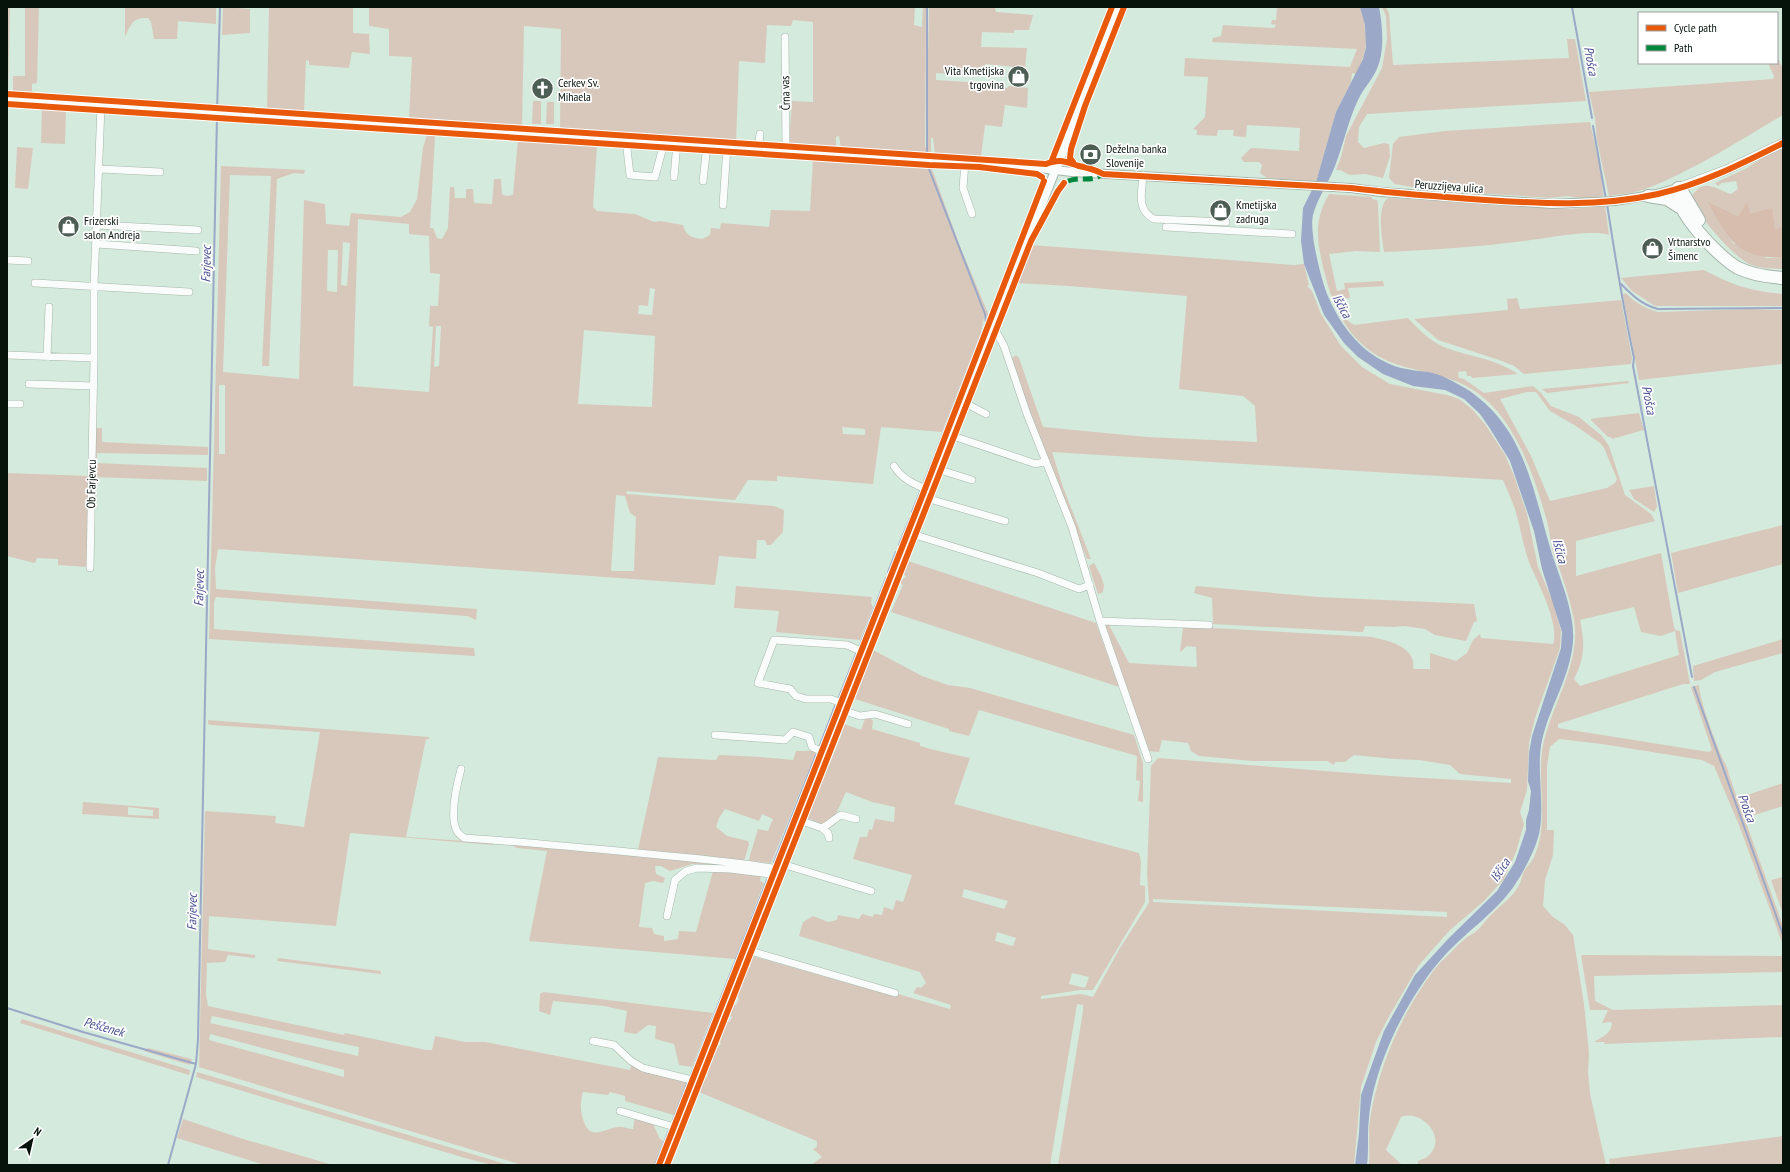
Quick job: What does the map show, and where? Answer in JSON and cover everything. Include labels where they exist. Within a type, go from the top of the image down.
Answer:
[{"type":"highway","points":[[1679,188],[1677,196],[1681,208],[1705,240],[1730,263],[1755,274],[1783,278]]},
{"type":"highway","points":[[1679,188],[1709,235],[1726,253],[1740,263],[1752,268],[1772,272],[1783,272]]},
{"type":"highway","points":[[1648,196],[1667,199],[1681,208]]},
{"type":"main road","points":[[1055,171],[1118,7]]},
{"type":"main road","name":"Peruzzijeva ulica","points":[[1679,188],[1726,170],[1783,142]]},
{"type":"street","name":"Črna vas","points":[[785,37],[786,150]]},
{"type":"street","points":[[7,100],[965,162],[1023,166],[1055,171],[663,1165]]},
{"type":"street","points":[[7,355],[94,358],[94,285],[100,169],[101,106]]},
{"type":"street","points":[[758,149],[760,134]]},
{"type":"street","points":[[626,140],[630,175],[655,177],[664,143]]},
{"type":"street","points":[[674,177],[677,143]]},
{"type":"street","points":[[703,181],[707,145]]},
{"type":"street","points":[[723,205],[727,146]]},
{"type":"street","points":[[965,162],[963,188],[972,214]]},
{"type":"street","points":[[100,169],[160,172]]},
{"type":"street","name":"Peruzzijeva ulica","points":[[1055,171],[1351,188],[1381,192],[1552,204],[1615,201],[1648,196],[1679,188]]},
{"type":"street","points":[[1144,176],[1142,206],[1147,216],[1154,219],[1226,222]]},
{"type":"street","points":[[97,225],[198,230]]},
{"type":"street","points":[[1166,227],[1292,234]]},
{"type":"street","points":[[97,244],[196,251]]},
{"type":"street","points":[[7,260],[28,261]]},
{"type":"street","points":[[35,283],[94,285],[188,292]]},
{"type":"street","points":[[47,357],[48,307]]},
{"type":"street","points":[[993,326],[1004,346],[1072,527],[1100,621],[1148,759]]},
{"type":"street","name":"Ob Farjevcu","points":[[90,568],[94,358]]},
{"type":"street","points":[[29,384],[94,386]]},
{"type":"street","points":[[963,402],[986,414]]},
{"type":"street","points":[[7,404],[20,404]]},
{"type":"street","points":[[950,435],[1036,464],[1046,460]]},
{"type":"street","points":[[894,466],[899,474],[927,494],[1005,520]]},
{"type":"street","points":[[937,469],[972,480]]},
{"type":"street","points":[[912,534],[1038,573],[1079,589],[1090,585]]},
{"type":"street","points":[[1100,621],[1209,625]]},
{"type":"street","points":[[865,653],[846,645],[774,640],[758,683],[790,689],[796,696],[801,698],[831,699],[860,716],[875,714],[908,724]]},
{"type":"street","points":[[715,735],[786,740],[793,732],[809,737],[812,747],[825,753]]},
{"type":"street","points":[[461,769],[455,793],[455,819],[457,832],[464,838],[517,841],[737,863],[779,869],[870,891]]},
{"type":"street","points":[[822,828],[833,823],[836,818],[841,815],[856,819]]},
{"type":"street","points":[[799,820],[822,828],[828,833],[829,838]]},
{"type":"street","points":[[667,916],[675,880],[686,871],[697,868],[779,869]]},
{"type":"street","points":[[747,950],[895,993]]},
{"type":"street","points":[[593,1041],[614,1045],[631,1061],[643,1068],[696,1081]]},
{"type":"street","points":[[620,1111],[678,1128]]},
{"type":"shaded area","points":[[7,7],[10,7],[8,94],[7,94]]},
{"type":"shaded area","points":[[25,7],[39,7],[37,83],[32,84],[32,94],[13,92],[13,76],[25,76]]},
{"type":"shaded area","points":[[125,7],[216,7],[216,24],[178,21],[177,39],[154,39],[151,22],[148,18],[143,18],[133,22],[125,37]]},
{"type":"shaded area","points":[[223,7],[250,9],[250,33],[222,35]]},
{"type":"shaded area","points":[[269,7],[353,7],[353,33],[369,34],[370,54],[352,52],[349,68],[309,65],[309,61],[306,60],[304,112],[267,109]]},
{"type":"shaded area","points":[[369,7],[915,7],[914,25],[922,27],[923,7],[926,7],[925,148],[929,7],[995,7],[996,12],[1033,15],[1029,30],[1014,30],[1014,33],[982,32],[981,47],[1027,48],[1025,68],[985,64],[984,76],[936,73],[936,80],[983,83],[1007,88],[1009,86],[1028,88],[1027,108],[1005,105],[1002,127],[985,125],[981,157],[935,154],[933,138],[931,138],[931,154],[924,152],[841,148],[839,136],[836,137],[836,148],[789,145],[792,101],[813,102],[813,22],[793,20],[791,26],[767,25],[765,63],[739,61],[736,143],[604,131],[560,130],[561,29],[524,26],[522,128],[409,120],[412,57],[389,56],[389,29],[369,26]]},
{"type":"shaded area","points":[[1277,7],[1360,7],[1362,11],[1366,36],[1365,51],[1356,74],[1352,73],[1351,82],[1336,112],[1316,182],[1267,178],[1260,173],[1262,165],[1259,162],[1244,162],[1241,158],[1251,148],[1299,151],[1300,128],[1247,125],[1246,137],[1233,136],[1234,130],[1218,130],[1217,136],[1197,135],[1197,130],[1193,129],[1205,117],[1208,77],[1184,76],[1185,58],[1350,67],[1357,49],[1212,42],[1213,38],[1221,36],[1223,25],[1274,28],[1276,25],[1271,24],[1272,20],[1276,20]]},
{"type":"shaded area","points":[[1382,7],[1386,7],[1389,13],[1393,65],[1569,58],[1567,39],[1575,39],[1586,101],[1367,114],[1359,127],[1358,142],[1364,148],[1384,143],[1389,144],[1390,156],[1383,178],[1365,174],[1350,175],[1340,170],[1336,170],[1346,136],[1382,68],[1387,39],[1386,16]]},
{"type":"shaded area","points":[[1778,59],[1783,69],[1783,115],[1717,154],[1666,180],[1639,191],[1609,196],[1597,140],[1595,118],[1589,92],[1773,79],[1774,76],[1768,64],[1778,64]]},
{"type":"shaded area","points":[[533,101],[541,101],[541,124],[532,124]]},
{"type":"shaded area","points":[[547,102],[554,102],[554,124],[546,124]]},
{"type":"shaded area","points":[[42,108],[66,110],[65,144],[41,143]]},
{"type":"shaded area","points":[[1590,122],[1601,173],[1603,196],[1585,199],[1567,196],[1551,198],[1428,190],[1395,184],[1389,178],[1393,144],[1399,137],[1445,131]]},
{"type":"shaded area","points":[[427,134],[435,136],[430,228],[433,228],[437,238],[442,239],[448,228],[450,187],[454,187],[455,198],[466,198],[466,189],[473,189],[474,203],[492,204],[494,179],[501,179],[502,194],[506,196],[513,195],[518,139],[597,145],[593,207],[597,211],[635,214],[654,222],[660,221],[683,225],[686,232],[690,236],[702,239],[710,235],[711,228],[720,229],[721,223],[769,227],[771,210],[810,211],[813,159],[930,168],[932,169],[959,244],[990,318],[984,316],[981,333],[942,432],[881,427],[873,484],[777,476],[777,481],[748,480],[735,500],[626,491],[627,494],[774,506],[784,510],[783,532],[771,545],[767,545],[765,540],[757,540],[756,559],[719,556],[715,585],[218,549],[215,568],[216,589],[477,609],[476,620],[467,616],[216,597],[214,602],[214,629],[474,648],[475,656],[209,639],[221,166],[305,170],[304,174],[294,173],[277,179],[269,366],[262,366],[271,176],[230,175],[223,372],[299,379],[304,200],[325,204],[326,224],[349,226],[351,213],[401,217],[410,212],[417,199],[423,148]],"holes":[[[358,219],[409,224],[409,234],[429,236],[430,273],[440,274],[438,306],[430,306],[429,326],[433,327],[429,392],[353,386]],[[343,242],[350,243],[347,286],[341,285]],[[328,250],[338,250],[337,292],[327,291]],[[650,288],[655,289],[652,315],[638,314],[639,305],[648,306]],[[436,326],[441,326],[439,366],[434,367]],[[584,330],[655,336],[652,407],[578,404]],[[219,385],[225,385],[225,454],[219,454]],[[842,427],[865,429],[865,435],[843,434]],[[616,495],[625,496],[630,513],[636,517],[634,571],[611,571]]]},
{"type":"shaded area","points":[[17,147],[33,148],[28,189],[15,188]]},
{"type":"shaded area","points":[[1783,147],[1783,226],[1775,231],[1749,214],[1747,203],[1738,216],[1707,201],[1733,243],[1767,258],[1783,257],[1783,269],[1761,267],[1749,264],[1724,243],[1700,213],[1692,196],[1696,190],[1705,186],[1715,187],[1731,194],[1738,189],[1736,181],[1722,183],[1718,186],[1715,183],[1747,168],[1770,153]]},
{"type":"shaded area","points":[[1329,194],[1372,197],[1372,199],[1377,200],[1378,204],[1380,252],[1356,251],[1329,254],[1337,291],[1345,289],[1344,283],[1383,281],[1384,286],[1348,288],[1350,298],[1339,299],[1341,311],[1348,321],[1355,325],[1408,318],[1424,334],[1444,347],[1500,364],[1518,374],[1472,378],[1471,376],[1467,376],[1466,371],[1458,372],[1459,378],[1464,379],[1484,393],[1533,386],[1541,393],[1551,406],[1579,417],[1602,436],[1609,446],[1625,495],[1651,514],[1655,521],[1576,541],[1576,576],[1661,553],[1674,627],[1675,630],[1680,631],[1690,684],[1683,684],[1558,724],[1558,728],[1709,752],[1712,750],[1691,687],[1699,685],[1708,721],[1727,768],[1783,926],[1783,945],[1739,825],[1714,766],[1702,760],[1602,744],[1559,739],[1550,747],[1547,766],[1547,830],[1554,830],[1553,855],[1545,880],[1543,906],[1553,917],[1565,925],[1573,935],[1584,1004],[1589,1053],[1588,1072],[1590,1094],[1606,1165],[1418,1165],[1418,1161],[1426,1158],[1434,1148],[1434,1133],[1430,1126],[1424,1121],[1416,1117],[1409,1116],[1401,1117],[1386,1150],[1402,1165],[1369,1165],[1369,1124],[1378,1083],[1390,1047],[1407,1013],[1426,981],[1439,964],[1459,944],[1474,933],[1515,891],[1520,883],[1524,871],[1534,857],[1539,843],[1541,828],[1542,752],[1550,722],[1567,677],[1574,646],[1575,631],[1570,601],[1553,551],[1543,507],[1528,463],[1514,436],[1497,411],[1487,400],[1476,392],[1455,381],[1388,361],[1373,353],[1350,331],[1334,304],[1324,271],[1318,241],[1318,232],[1320,214]],"holes":[[[1527,392],[1536,392],[1550,411],[1576,426],[1600,443],[1604,448],[1617,479],[1615,483],[1607,488],[1550,501],[1531,456],[1500,399]],[[1634,607],[1641,632],[1661,636],[1675,631],[1679,655],[1580,686],[1574,679],[1578,671],[1583,650],[1583,636],[1580,620]]]},
{"type":"shaded area","points":[[1389,198],[1570,209],[1605,206],[1609,235],[1591,233],[1489,245],[1384,252],[1381,231],[1381,214],[1385,201]]},
{"type":"shaded area","points":[[1707,201],[1738,216],[1747,202],[1750,214],[1772,208],[1775,230],[1783,226],[1783,257],[1754,255],[1735,244],[1721,225]]},
{"type":"shaded area","points":[[1031,245],[1294,265],[1304,264],[1309,285],[1307,286],[1312,291],[1321,314],[1341,346],[1362,367],[1390,384],[1447,395],[1459,399],[1472,409],[1485,424],[1505,455],[1514,476],[1527,514],[1538,567],[1553,602],[1561,631],[1560,648],[1535,718],[1529,743],[1527,790],[1520,812],[1524,824],[1516,852],[1504,879],[1484,901],[1449,931],[1419,965],[1388,1018],[1376,1042],[1361,1087],[1354,1165],[1058,1165],[1083,1011],[1083,1005],[1077,1004],[1050,1165],[811,1165],[822,1157],[813,1149],[817,1147],[817,1141],[699,1092],[704,1079],[705,1080],[708,1075],[706,1072],[716,1048],[718,1048],[721,1043],[719,1041],[727,1022],[730,1021],[732,1017],[729,1015],[733,1004],[736,1005],[739,999],[737,996],[747,970],[751,966],[749,965],[752,956],[896,997],[898,994],[950,1009],[951,1005],[913,993],[917,987],[921,988],[926,983],[920,972],[799,936],[803,922],[813,916],[828,922],[837,920],[838,915],[859,919],[862,914],[873,917],[874,914],[882,915],[884,907],[893,910],[896,900],[903,902],[912,875],[853,859],[860,837],[867,837],[869,829],[872,830],[875,819],[894,822],[895,807],[872,802],[846,792],[837,812],[831,819],[821,824],[807,818],[840,739],[844,724],[861,730],[865,719],[869,717],[873,721],[872,729],[920,743],[920,746],[970,758],[954,804],[1139,853],[1141,862],[1140,885],[1145,886],[1145,902],[1093,990],[1080,990],[1041,996],[1041,999],[1081,994],[1093,997],[1120,948],[1149,902],[1147,874],[1151,766],[1158,758],[1390,776],[1511,783],[1511,779],[1460,774],[1450,765],[1419,760],[1354,755],[1345,762],[1335,762],[1334,765],[1327,761],[1253,761],[1199,756],[1191,751],[1188,743],[1162,740],[1159,752],[1148,751],[1105,624],[1109,625],[1129,663],[1197,667],[1196,647],[1187,646],[1180,652],[1183,627],[1195,627],[1372,637],[1393,643],[1406,650],[1411,655],[1413,669],[1430,669],[1430,653],[1456,661],[1467,653],[1473,640],[1480,634],[1481,638],[1553,644],[1554,635],[1551,614],[1529,562],[1515,509],[1503,480],[1052,452],[1063,487],[1091,559],[1087,559],[1019,385],[1011,359],[1016,355],[1019,358],[1043,427],[1147,437],[1257,442],[1255,406],[1243,396],[1179,389],[1187,296],[1017,283]],"holes":[[[964,889],[1008,901],[1004,909],[962,897]],[[1153,899],[1447,912],[1447,917],[1153,902]],[[997,932],[1016,938],[1013,946],[995,941]],[[1072,973],[1089,977],[1085,988],[1069,984]]]},
{"type":"shaded area","points":[[1704,270],[1724,280],[1751,289],[1783,294],[1783,306],[1655,306],[1632,291],[1621,278]]},
{"type":"shaded area","points":[[1626,293],[1640,305],[1658,312],[1749,309],[1783,310],[1783,364],[1639,380],[1623,296]]},
{"type":"shaded area","points":[[1517,298],[1520,309],[1621,300],[1632,358],[1631,364],[1524,374],[1514,366],[1502,361],[1438,340],[1414,319],[1508,310],[1507,299]]},
{"type":"shaded area","points":[[1628,381],[1629,383],[1547,393],[1542,389]]},
{"type":"shaded area","points":[[1639,413],[1644,430],[1612,439],[1611,437],[1608,437],[1591,420],[1597,418]]},
{"type":"shaded area","points":[[94,428],[102,428],[102,442],[208,447],[208,455],[97,453],[97,463],[207,468],[207,481],[93,477]]},
{"type":"shaded area","points":[[7,473],[89,476],[87,567],[58,565],[58,559],[37,558],[35,563],[7,556]]},
{"type":"shaded area","points":[[1654,486],[1657,507],[1654,512],[1634,499],[1629,490]]},
{"type":"shaded area","points":[[1783,525],[1783,564],[1678,593],[1671,553]]},
{"type":"shaded area","points":[[908,561],[1096,623],[1119,687],[891,612],[903,585],[899,582],[906,577],[903,573]]},
{"type":"shaded area","points":[[1094,563],[1104,585],[1103,592],[1098,594],[1089,566]]},
{"type":"shaded area","points":[[736,586],[872,597],[871,603],[873,607],[860,640],[776,632],[779,611],[734,608]]},
{"type":"shaded area","points":[[1196,586],[1318,597],[1474,604],[1477,621],[1474,622],[1466,641],[1435,635],[1425,629],[1404,626],[1365,626],[1363,632],[1213,624],[1212,598],[1194,593]]},
{"type":"shaded area","points":[[1783,639],[1783,653],[1715,672],[1701,680],[1694,681],[1693,666]]},
{"type":"shaded area","points":[[873,650],[922,676],[948,685],[970,688],[1134,735],[1143,763],[1143,802],[1138,801],[1140,781],[1136,780],[1137,756],[979,710],[969,736],[949,731],[949,729],[855,699]]},
{"type":"shaded area","points":[[208,720],[429,737],[429,739],[426,739],[406,837],[495,843],[493,845],[350,833],[336,926],[209,916],[208,949],[255,955],[255,958],[228,955],[225,962],[207,963],[206,995],[208,1006],[344,1035],[345,1033],[426,1050],[432,1050],[435,1036],[465,1042],[485,1042],[630,1070],[632,1063],[687,1080],[674,1115],[625,1101],[625,1096],[610,1092],[608,1095],[583,1092],[581,1111],[587,1128],[591,1131],[599,1132],[620,1127],[633,1129],[635,1117],[656,1123],[654,1126],[660,1139],[663,1141],[654,1165],[522,1165],[199,1067],[205,811],[276,816],[275,823],[304,827],[320,732],[208,724]],"holes":[[[212,1016],[359,1047],[358,1056],[210,1023]],[[210,1034],[344,1070],[344,1077],[209,1040]]]},
{"type":"shaded area","points":[[796,751],[814,751],[816,753],[771,863],[750,861],[749,859],[758,829],[768,831],[773,819],[762,814],[759,821],[725,809],[719,818],[716,827],[727,836],[748,841],[749,844],[744,861],[638,850],[658,757],[716,760],[719,755],[793,760]]},
{"type":"shaded area","points":[[1783,783],[1783,806],[1748,817],[1741,797]]},
{"type":"shaded area","points":[[83,802],[159,808],[159,819],[82,814]],"holes":[[[128,807],[153,810],[153,816],[128,815]]]},
{"type":"shaded area","points":[[508,843],[720,863],[720,866],[692,864],[670,871],[661,866],[655,866],[656,874],[665,878],[663,883],[653,881],[645,883],[639,927],[652,928],[654,934],[664,936],[664,941],[678,939],[679,931],[696,932],[713,871],[761,875],[760,881],[764,883],[735,959],[529,941],[547,851],[517,848]]},
{"type":"shaded area","points":[[1783,877],[1783,914],[1771,880]]},
{"type":"shaded area","points":[[1581,955],[1783,956],[1783,972],[1594,976],[1595,1001],[1613,1010],[1783,1005],[1783,1037],[1604,1044],[1605,1042],[1594,1042],[1609,1031],[1612,1024],[1611,1022],[1602,1023],[1608,1010],[1590,1010]]},
{"type":"shaded area","points":[[278,958],[381,971],[381,974],[277,961]]},
{"type":"shaded area","points":[[543,992],[713,1013],[692,1067],[679,1065],[674,1044],[655,1039],[656,1026],[648,1025],[636,1034],[624,1032],[627,1011],[604,1006],[553,1001],[550,1015],[539,1011],[540,994]]},
{"type":"shaded area","points":[[22,1019],[190,1070],[189,1075],[20,1023]]},
{"type":"shaded area","points":[[148,1048],[192,1059],[190,1065],[144,1051]]},
{"type":"shaded area","points":[[197,1072],[509,1165],[492,1165],[465,1158],[196,1077]]},
{"type":"shaded area","points":[[183,1119],[240,1138],[333,1165],[265,1165],[177,1138]]},
{"type":"shaded area","points":[[1783,1136],[1783,1165],[1610,1165],[1609,1159]]},
{"type":"water","name":"Iščica","points":[[1360,7],[1379,7],[1382,32],[1382,49],[1378,66],[1356,104],[1335,166],[1317,203],[1313,215],[1312,223],[1314,243],[1327,294],[1347,330],[1365,349],[1376,357],[1401,368],[1443,376],[1465,388],[1486,404],[1502,422],[1515,442],[1533,486],[1553,557],[1567,599],[1573,631],[1573,642],[1568,669],[1548,720],[1541,746],[1541,824],[1535,846],[1523,872],[1509,893],[1501,903],[1445,955],[1406,1009],[1386,1053],[1372,1097],[1368,1124],[1367,1165],[1355,1165],[1359,1133],[1361,1095],[1384,1031],[1415,975],[1448,939],[1497,891],[1515,862],[1526,830],[1526,820],[1529,810],[1531,791],[1528,781],[1529,753],[1532,736],[1561,648],[1562,632],[1542,569],[1534,531],[1510,461],[1480,414],[1464,399],[1445,390],[1413,386],[1383,374],[1358,357],[1344,343],[1324,315],[1304,264],[1301,241],[1303,208],[1316,182],[1336,112],[1363,59],[1366,47],[1365,25]]},
{"type":"waterway","name":"Farjevec","points":[[217,112],[220,7]]},
{"type":"waterway","points":[[927,7],[927,157]]},
{"type":"waterway","name":"Prošca","points":[[1572,7],[1592,118]]},
{"type":"waterway","name":"Farjevec","points":[[168,1165],[196,1064],[198,1039],[217,116]]},
{"type":"waterway","name":"Prošca","points":[[1593,126],[1606,200]]},
{"type":"waterway","points":[[923,485],[986,323],[985,314],[927,161]]},
{"type":"waterway","name":"Prošca","points":[[1607,204],[1634,358],[1633,366],[1692,677]]},
{"type":"waterway","points":[[1621,284],[1633,296],[1658,309],[1783,308]]},
{"type":"waterway","points":[[912,512],[921,490]]},
{"type":"waterway","points":[[899,545],[910,518]]},
{"type":"waterway","points":[[888,572],[896,552]]},
{"type":"waterway","points":[[860,645],[886,578]]},
{"type":"waterway","points":[[839,697],[856,654]]},
{"type":"waterway","name":"Prošca","points":[[1694,687],[1783,935]]},
{"type":"waterway","points":[[820,745],[835,706]]},
{"type":"waterway","points":[[774,862],[816,755]]},
{"type":"waterway","points":[[690,1077],[767,880]]},
{"type":"waterway","name":"Peščenek","points":[[7,1008],[83,1032],[196,1064]]},
{"type":"waterway","points":[[673,1120],[688,1081]]},
{"type":"waterway","points":[[655,1165],[669,1130]]},
{"type":"marked path","points":[[1068,181],[1090,179],[1103,174],[1101,173]]},
{"type":"cycle path","points":[[1052,160],[1112,7]]},
{"type":"cycle path","points":[[1073,162],[1070,158],[1071,149],[1085,106],[1124,7]]},
{"type":"cycle path","points":[[7,94],[1046,164],[1059,161],[1091,169],[1103,174],[1351,188],[1441,197],[1541,203],[1588,203],[1658,194],[1706,179],[1783,143]]},
{"type":"cycle path","points":[[7,104],[929,165],[979,167],[1037,174],[1042,177]]},
{"type":"cycle path","points":[[659,1165],[925,489],[1044,181]]},
{"type":"cycle path","points":[[667,1165],[1031,241],[1058,191],[1064,183]]},
{"type":"place","name":"Vita Kmetijska trgovina","points":[[1019,77]]},
{"type":"place","name":"Cerkev Sv. Mihaela","points":[[543,89]]},
{"type":"place","name":"Deželna banka Slovenije","points":[[1091,155]]},
{"type":"place","name":"Kmetijska zadruga","points":[[1220,211]]},
{"type":"place","name":"Frizerski salon Andreja","points":[[69,227]]},
{"type":"place","name":"Vrtnarstvo Šimenc","points":[[1652,248]]}]
